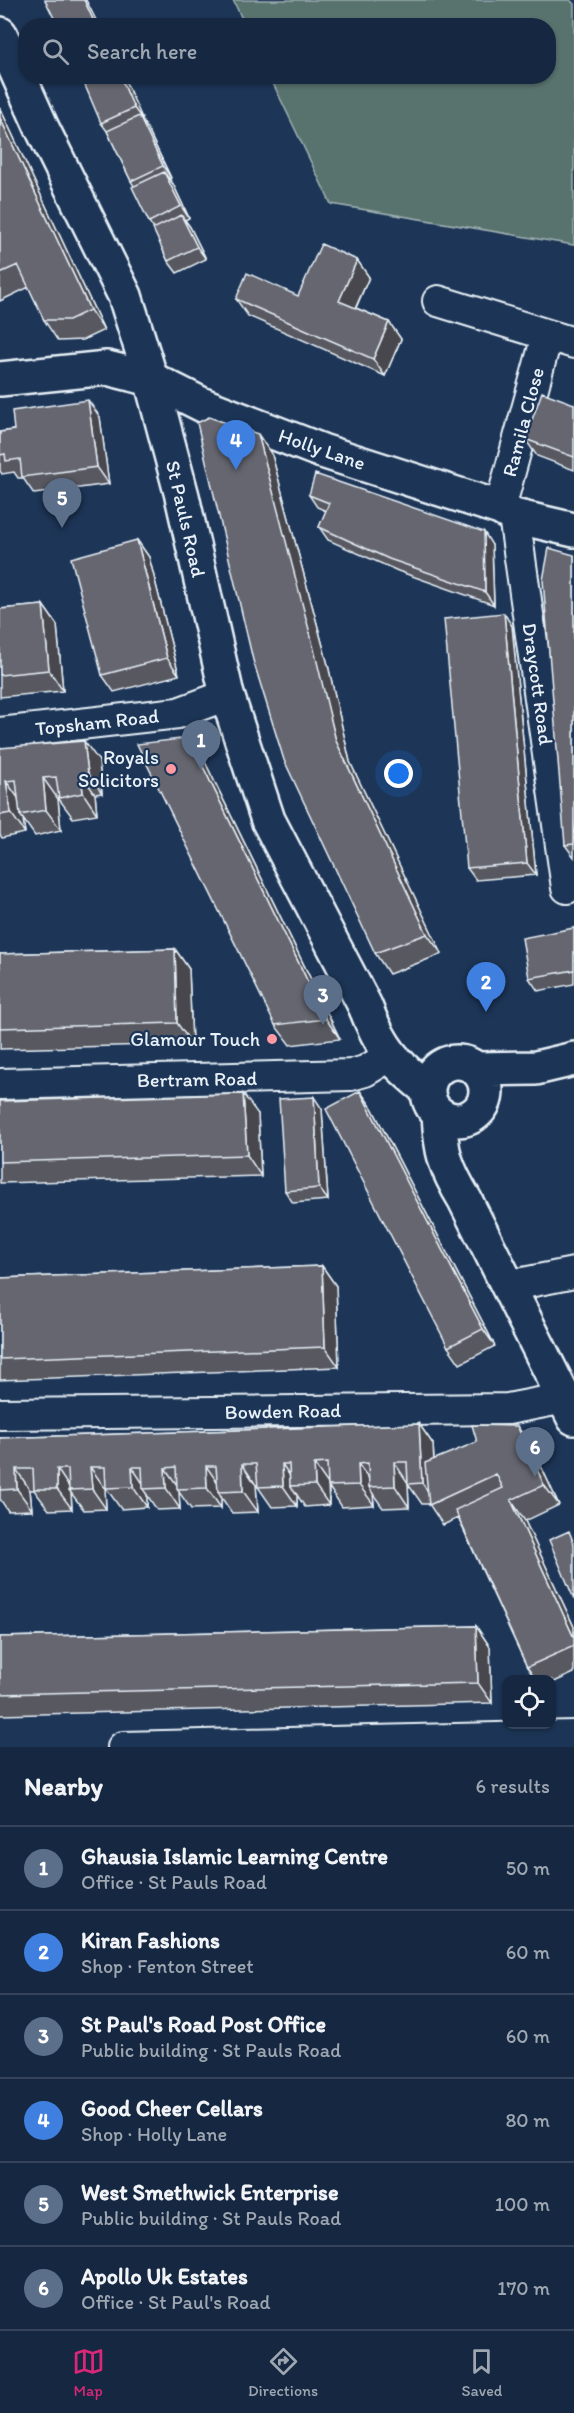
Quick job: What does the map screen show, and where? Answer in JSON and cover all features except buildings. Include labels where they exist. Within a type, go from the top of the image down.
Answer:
[{"type":"main road","name":"St Pauls Road","points":[[0,34],[18,74]]},
{"type":"main road","name":"St Pauls Road","points":[[22,84],[125,296],[151,379],[182,496],[226,695],[268,820],[365,1006],[376,1035],[390,1056],[452,1098]]},
{"type":"main road","name":"Holly Lane","points":[[0,379],[107,368],[151,379],[203,405],[322,451],[507,512],[574,530]]},
{"type":"main road","name":"St Pauls Road","points":[[365,1006],[403,1040],[452,1098]]},
{"type":"main road","points":[[452,1098],[536,1068],[574,1059]]},
{"type":"main road","points":[[452,1098],[487,1091],[484,1079],[478,1070],[536,1068]]},
{"type":"main road","points":[[452,1098],[464,1145],[465,1200],[569,1408]]},
{"type":"street","name":"Ramila Close","points":[[438,301],[560,339],[507,512]]},
{"type":"street","name":"Draycott Road","points":[[507,512],[564,888]]},
{"type":"street","name":"Topsham Road","points":[[0,733],[178,713],[226,695]]},
{"type":"street","name":"Bertram Road","points":[[0,1084],[351,1075],[365,1071],[390,1056]]},
{"type":"street","points":[[508,1286],[574,1273]]},
{"type":"street","name":"Bowden Road","points":[[0,1414],[569,1408]]},
{"type":"street","points":[[123,1747],[574,1736]]},
{"type":"green space","points":[[233,0],[570,0],[574,4],[574,245],[331,204],[273,84],[556,84],[556,18],[242,18]]},
{"type":"place","name":"Good Cheer Cellars","points":[[236,470]]},
{"type":"place","name":"West Smethwick Enterprise","points":[[62,528]]},
{"type":"place","name":"Royals Solicitors","points":[[171,769]]},
{"type":"place","name":"Ghausia Islamic Learning Centre","points":[[201,770]]},
{"type":"place","name":"Kiran Fashions","points":[[486,1012]]},
{"type":"place","name":"St Paul's Road Post Office","points":[[323,1025]]},
{"type":"place","name":"Glamour Touch","points":[[272,1039]]},
{"type":"place","name":"Apollo Uk Estates","points":[[535,1477]]}]
